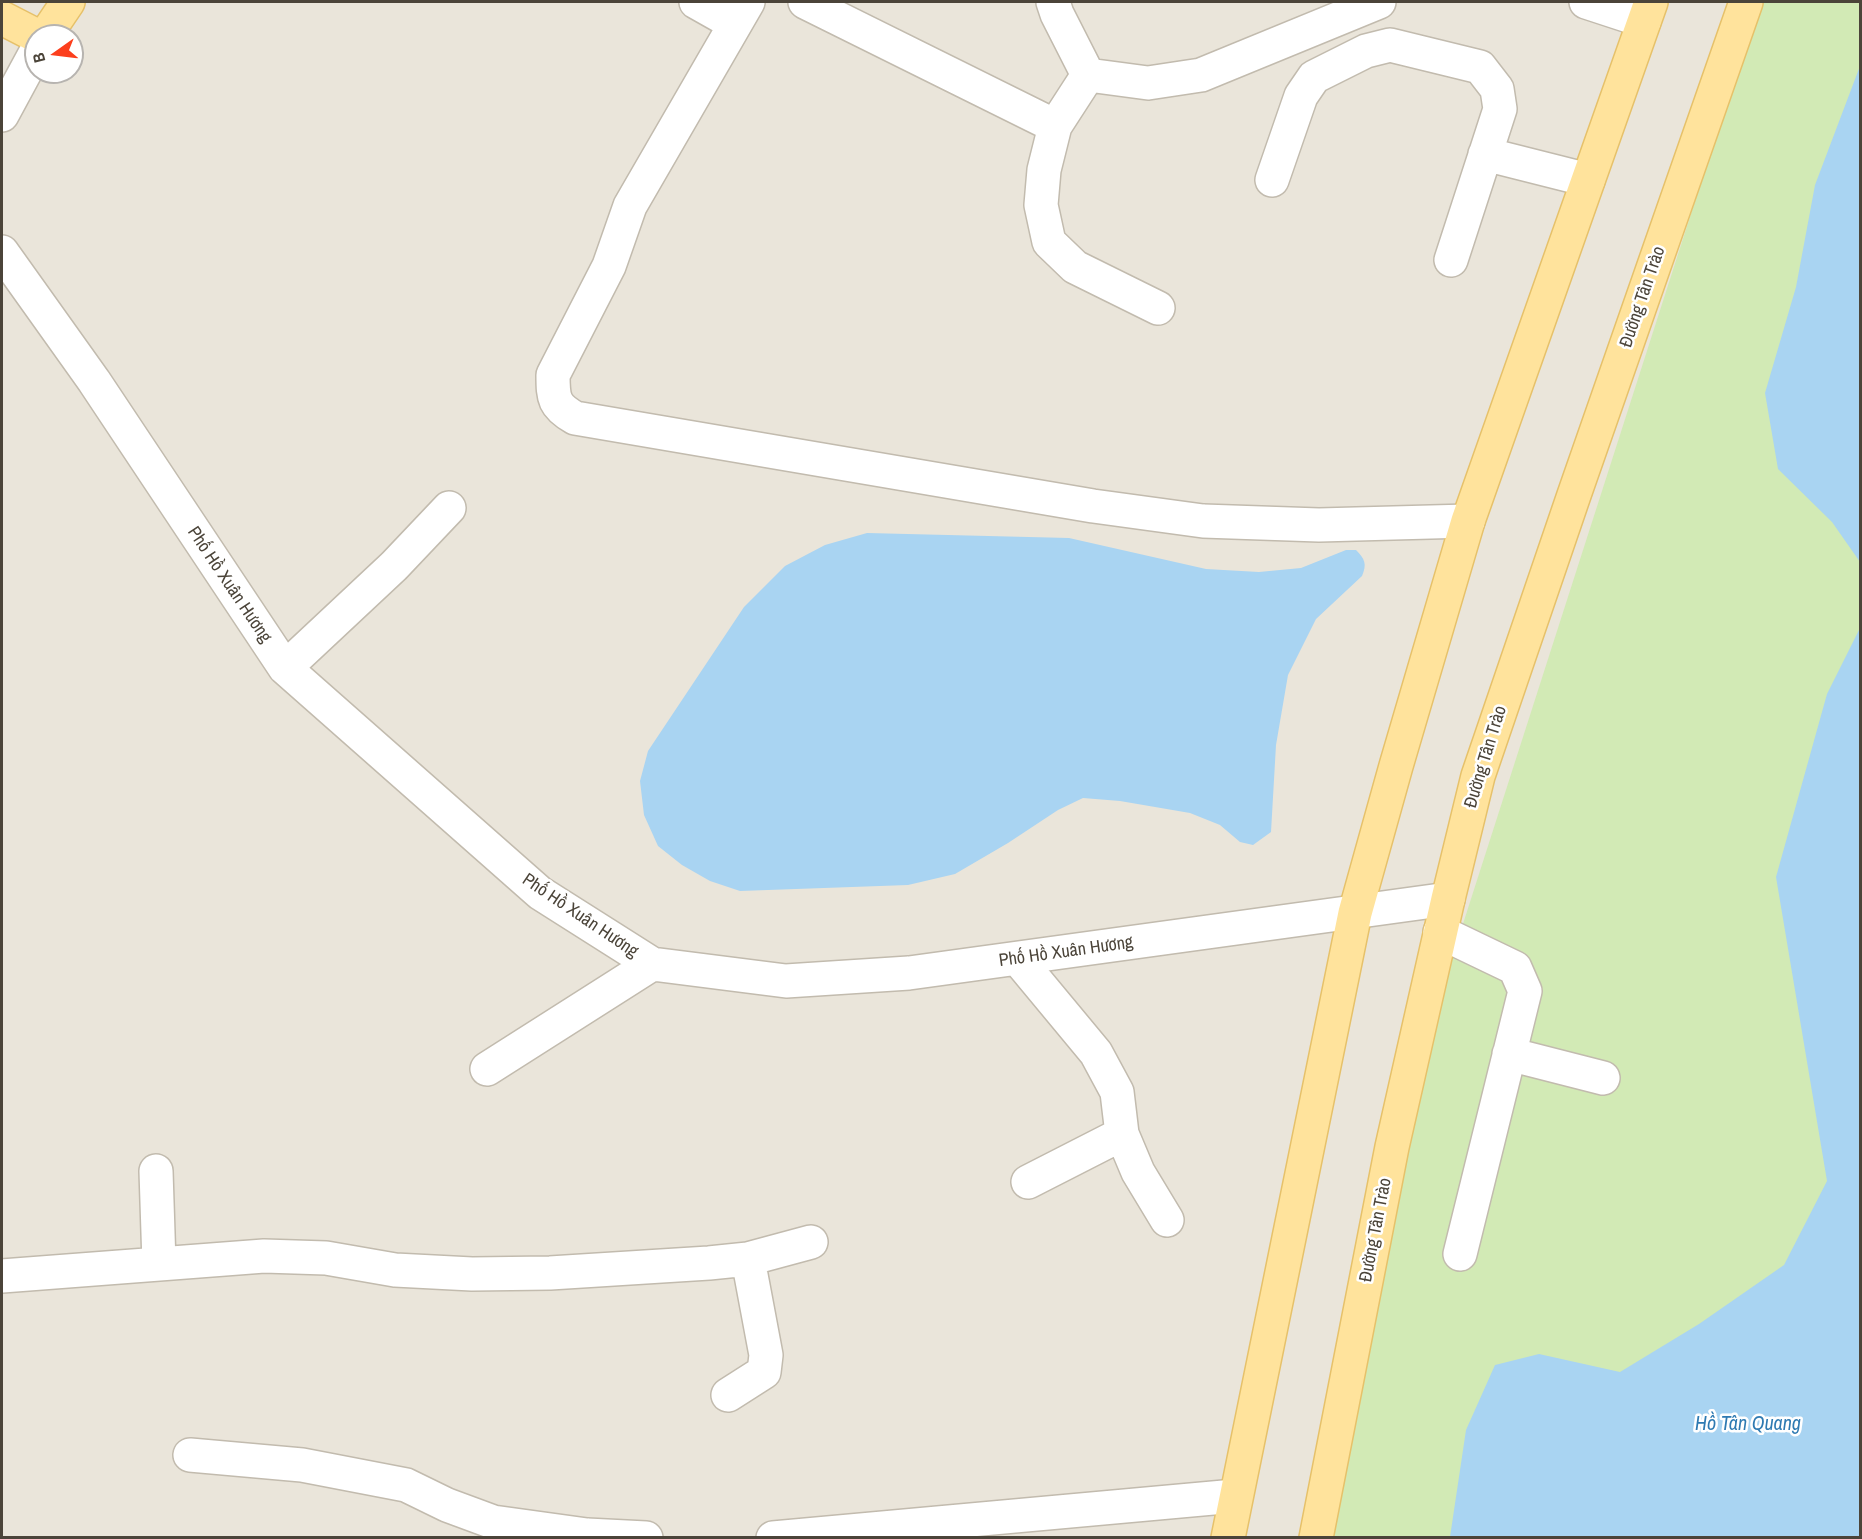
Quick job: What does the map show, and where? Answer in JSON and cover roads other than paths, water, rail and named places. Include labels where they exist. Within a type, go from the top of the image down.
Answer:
[{"type":"main road","points":[[53,24],[68,2]]},
{"type":"main road","name":"Đường Tân Trào","points":[[1316,1538],[1392,1147],[1478,776],[1746,2]]},
{"type":"main road","points":[[1227,1538],[1355,913],[1468,521],[1648,11]]},
{"type":"main road","points":[[2,18],[24,29]]},
{"type":"street","points":[[696,2],[741,13],[630,206],[609,266],[553,375],[553,393],[561,410],[575,418],[1093,506],[1203,521],[1318,525],[1468,521]]},
{"type":"street","points":[[805,2],[1055,126]]},
{"type":"street","points":[[1053,2],[1088,75]]},
{"type":"street","points":[[1088,75],[1148,83],[1201,75],[1379,2]]},
{"type":"street","points":[[1586,2],[1648,11]]},
{"type":"street","points":[[1272,180],[1301,96],[1314,77],[1366,51],[1390,45],[1480,67],[1497,89],[1500,109],[1451,260]]},
{"type":"street","points":[[2,115],[24,74]]},
{"type":"street","points":[[1088,75],[1055,126],[1044,170],[1041,205],[1049,242],[1075,267],[1158,308]]},
{"type":"street","points":[[1485,154],[1588,180]]},
{"type":"street","name":"Phố Hồ Xuân Hương","points":[[2,252],[94,381],[285,668],[540,893],[652,964],[786,981],[909,974],[1448,899]]},
{"type":"street","points":[[285,668],[394,566],[449,508]]},
{"type":"street","points":[[1440,933],[1515,968],[1525,991],[1460,1254]]},
{"type":"street","points":[[1018,959],[1096,1053],[1116,1092],[1122,1134],[1138,1172],[1167,1220]]},
{"type":"street","points":[[487,1069],[652,964]]},
{"type":"street","points":[[1509,1054],[1603,1078]]},
{"type":"street","points":[[1028,1182],[1122,1134]]},
{"type":"street","points":[[156,1171],[159,1264]]},
{"type":"street","points":[[2,1276],[264,1256],[326,1258],[395,1270],[472,1274],[562,1272],[748,1259],[811,1242]]},
{"type":"street","points":[[728,1395],[764,1372],[766,1355],[748,1259]]},
{"type":"street","points":[[190,1455],[302,1465],[406,1485],[447,1505],[493,1522],[587,1535],[646,1538]]},
{"type":"street","points":[[773,1538],[1235,1496]]},
{"type":"water","points":[[1860,66],[1860,562],[1832,522],[1778,469],[1765,393],[1796,287],[1815,185]]},
{"type":"water","points":[[867,533],[1069,538],[1206,569],[1259,572],[1301,568],[1346,550],[1356,550],[1364,562],[1362,576],[1316,619],[1288,675],[1276,745],[1271,832],[1253,845],[1240,842],[1220,825],[1190,813],[1120,801],[1083,798],[1058,810],[955,874],[908,885],[740,891],[710,881],[682,865],[658,846],[644,815],[640,781],[648,751],[744,607],[785,566],[825,545]]},
{"type":"water","name":"Hồ Tân Quang","points":[[1860,628],[1860,1537],[1450,1537],[1466,1430],[1495,1365],[1539,1354],[1620,1372],[1699,1324],[1784,1265],[1827,1181],[1776,877],[1827,694]]}]
